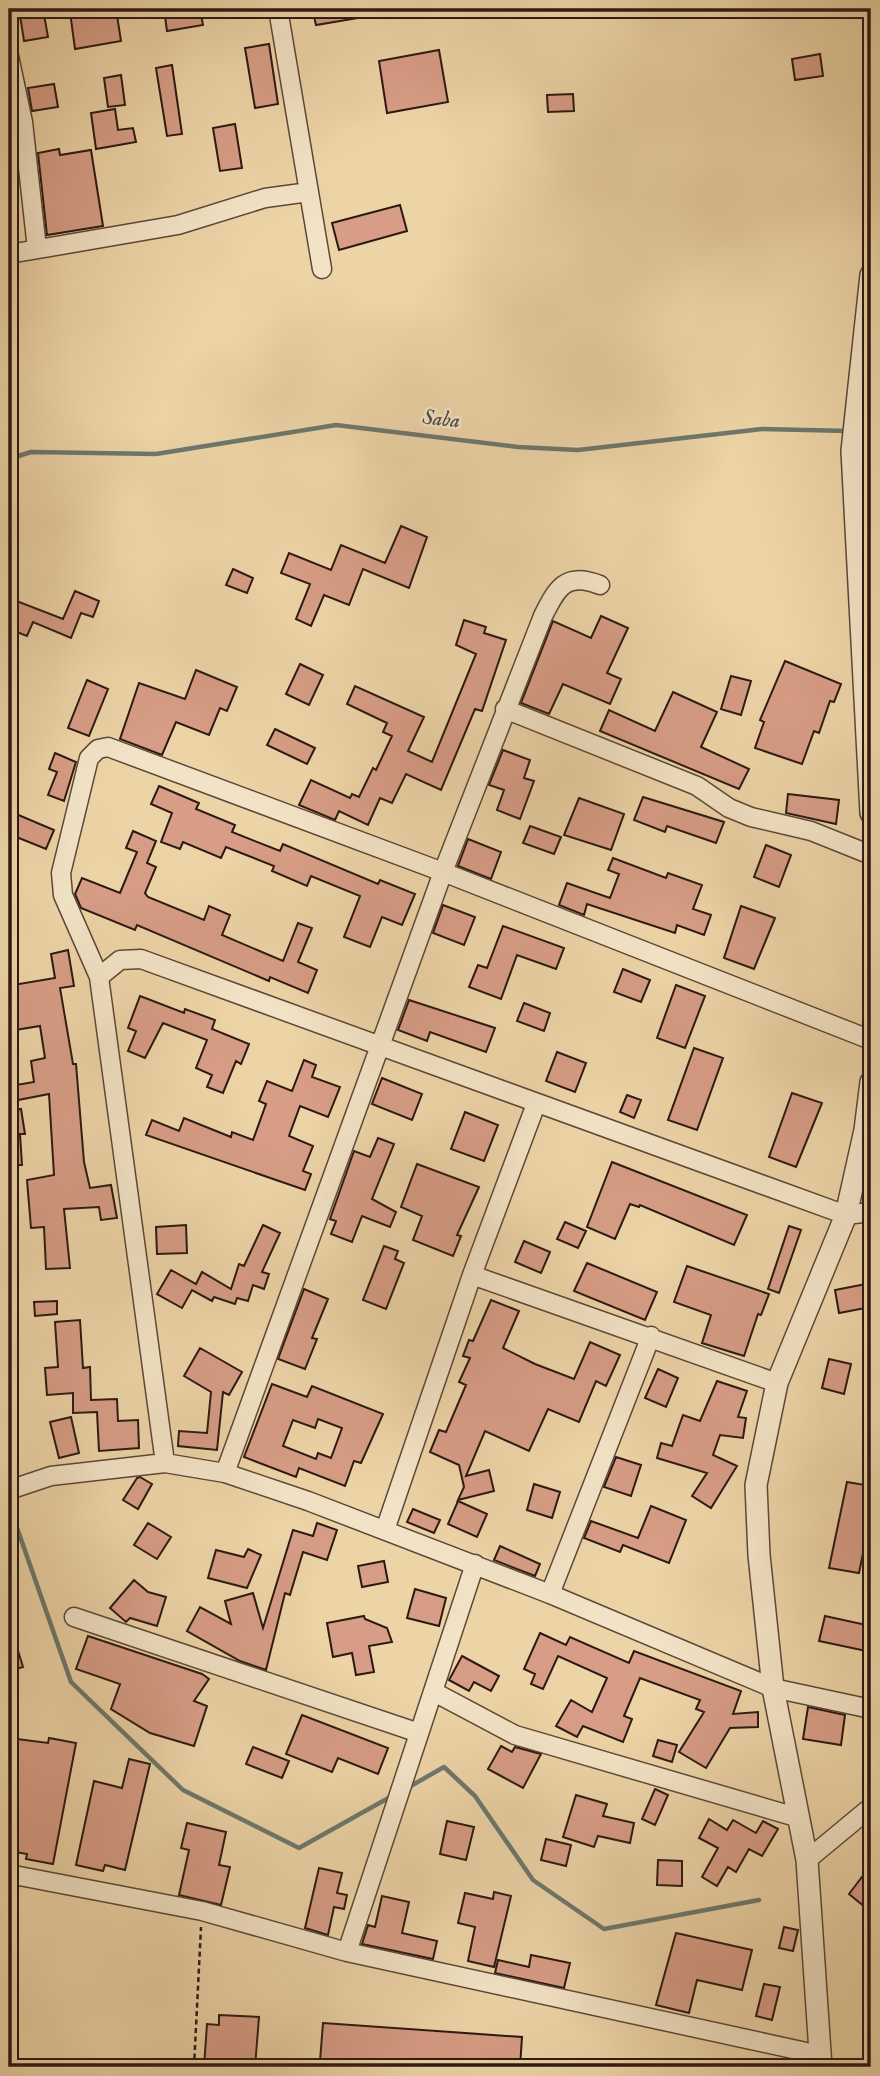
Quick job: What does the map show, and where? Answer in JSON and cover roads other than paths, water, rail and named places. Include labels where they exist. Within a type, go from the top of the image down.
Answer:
[{"type":"street","points":[[278,9],[322,269]]},
{"type":"street","points":[[9,56],[23,122],[37,249]]},
{"type":"street","points":[[9,254],[178,225],[265,198],[309,192]]},
{"type":"street","points":[[871,275],[852,452],[871,813]]},
{"type":"street","points":[[225,1473],[443,872],[505,709],[556,590],[569,582],[586,579],[600,585]]},
{"type":"street","points":[[505,709],[697,786],[729,808],[751,817],[811,831],[871,855]]},
{"type":"street","points":[[164,1463],[99,977],[62,895],[61,873],[89,758],[98,750],[108,747],[443,872],[871,1040]]},
{"type":"street","points":[[99,977],[120,960],[141,959],[379,1048],[846,1215],[871,1212]]},
{"type":"street","points":[[9,1874],[202,1911],[347,1952],[820,2061],[807,1860],[796,1817],[773,1688],[758,1555],[756,1485],[777,1383],[846,1215],[865,1130],[871,1082]]},
{"type":"street","points":[[385,1530],[472,1275],[536,1104]]},
{"type":"street","points":[[472,1275],[651,1336],[777,1383]]},
{"type":"street","points":[[550,1594],[651,1336]]},
{"type":"street","points":[[9,1490],[51,1476],[164,1463],[225,1473],[475,1564],[773,1688],[871,1709]]},
{"type":"street","points":[[347,1952],[475,1564]]},
{"type":"street","points":[[74,1617],[419,1733]]},
{"type":"street","points":[[434,1692],[515,1735],[796,1817]]},
{"type":"street","points":[[807,1860],[871,1807]]},
{"type":"waterway","name":"Saba","points":[[9,459],[31,452],[156,454],[336,425],[518,447],[578,450],[762,429],[849,431]]},
{"type":"waterway","points":[[9,1505],[71,1682],[183,1790],[299,1848],[392,1796]]},
{"type":"waterway","points":[[409,1787],[444,1767],[475,1796],[533,1880],[604,1929],[759,1900]]}]
